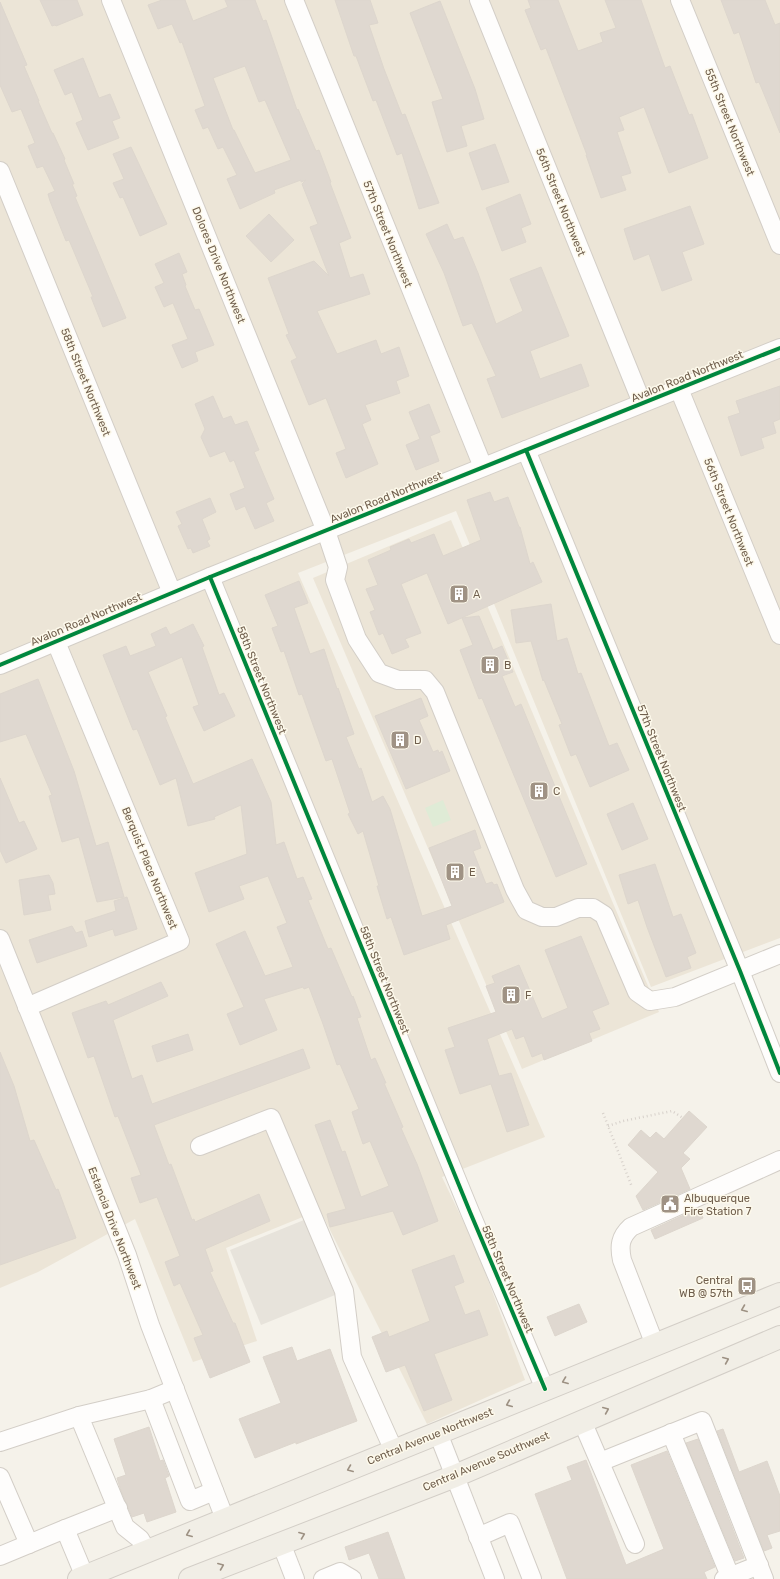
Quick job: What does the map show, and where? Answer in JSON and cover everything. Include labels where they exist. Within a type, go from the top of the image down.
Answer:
[{"type":"main road","name":"Central Avenue Northwest","points":[[82,1578],[780,1294]]},
{"type":"main road","name":"Central Avenue Southwest","points":[[190,1579],[455,1476],[780,1338]]},
{"type":"street","name":"Dolores Drive Northwest","points":[[111,0],[326,531],[338,567],[335,580],[357,639],[379,673],[398,680],[425,680],[435,692],[515,890],[526,910],[542,917],[556,917],[578,908],[593,908],[604,915],[637,992],[650,1001],[674,997],[740,971]]},
{"type":"street","name":"57th Street Northwest","points":[[294,0],[483,467]]},
{"type":"street","name":"56th Street Northwest","points":[[479,0],[642,403]]},
{"type":"street","name":"55th Street Northwest","points":[[680,0],[780,245]]},
{"type":"street","name":"58th Street Northwest","points":[[0,171],[172,593]]},
{"type":"street","name":"Avalon Road Northwest","points":[[0,665],[210,577],[780,348]]},
{"type":"street","name":"56th Street Northwest","points":[[679,389],[780,635]]},
{"type":"street","name":"57th Street Northwest","points":[[526,450],[740,971],[780,1073]]},
{"type":"street","name":"58th Street Northwest","points":[[210,577],[470,1212],[545,1389]]},
{"type":"street","name":"Berquist Place Northwest","points":[[27,1007],[180,942],[56,642]]},
{"type":"street","name":"Estancia Drive Northwest","points":[[0,940],[127,1255],[150,1325],[225,1519]]},
{"type":"street","points":[[740,971],[780,954]]},
{"type":"street","points":[[200,1146],[271,1118],[344,1290],[352,1357],[394,1452]]},
{"type":"street","points":[[655,1345],[622,1260],[620,1245],[625,1233],[631,1227],[780,1160]]},
{"type":"street","points":[[0,1442],[79,1416],[151,1399],[175,1389]]},
{"type":"street","points":[[151,1399],[190,1501],[214,1491]]},
{"type":"street","points":[[79,1416],[125,1527],[140,1539],[147,1551]]},
{"type":"street","points":[[582,1421],[635,1544]]},
{"type":"street","points":[[600,1462],[702,1421],[761,1572],[727,1578],[671,1434]]},
{"type":"street","points":[[438,1433],[495,1579]]},
{"type":"street","points":[[0,1477],[29,1544]]},
{"type":"street","points":[[0,1556],[118,1508]]},
{"type":"street","points":[[478,1537],[510,1523],[532,1579]]},
{"type":"street","points":[[65,1529],[82,1578]]},
{"type":"street","points":[[281,1543],[295,1579]]},
{"type":"street","points":[[322,1579],[340,1572],[352,1579]]},
{"type":"path","points":[[608,1126],[672,1111],[682,1118]]},
{"type":"path","points":[[603,1112],[632,1187]]},
{"type":"shaded area","points":[[0,0],[780,0],[780,938],[651,987],[456,511],[298,573],[545,1137],[442,1177],[476,1248],[525,1380],[427,1424],[320,1210],[226,1248],[257,1341],[193,1362],[135,1219],[38,1272],[0,1288]]},
{"type":"shaded area","points":[[451,520],[659,1012],[522,1069],[313,578]]},
{"type":"shaded area","points":[[304,1220],[335,1295],[261,1325],[230,1250]]},
{"type":"green space","points":[[443,800],[451,820],[433,827],[425,808]]},
{"type":"building","points":[[40,0],[77,0],[83,15],[56,26],[52,26]]},
{"type":"building","points":[[162,0],[185,0],[193,21],[228,7],[225,0],[255,0],[263,21],[266,20],[297,110],[298,109],[316,151],[319,150],[351,238],[339,243],[350,278],[363,274],[370,294],[317,311],[337,354],[376,340],[381,354],[399,347],[409,376],[396,381],[400,393],[365,405],[371,420],[362,424],[378,464],[346,478],[336,453],[346,449],[326,398],[309,405],[291,361],[297,358],[286,335],[289,334],[268,278],[314,261],[329,276],[310,227],[318,224],[302,184],[306,180],[301,182],[301,180],[274,190],[275,193],[240,209],[227,179],[237,175],[223,147],[218,149],[208,127],[203,129],[195,110],[205,106],[182,42],[180,43],[172,24],[158,29],[148,5]],"holes":[[[245,66],[259,102],[265,100],[291,160],[255,173],[233,130],[213,78]]]},
{"type":"building","points":[[335,0],[370,0],[378,23],[369,25],[402,115],[405,114],[439,203],[419,209],[402,153],[397,155],[376,100],[373,101],[356,56],[354,56]]},
{"type":"building","points":[[528,0],[558,0],[578,51],[603,42],[600,33],[616,28],[605,0],[641,0],[665,68],[670,66],[689,115],[692,114],[708,158],[669,173],[644,107],[619,117],[624,130],[617,132],[631,173],[621,176],[626,190],[601,198],[587,155],[546,48],[541,50],[525,10],[531,8]]},
{"type":"building","points":[[721,0],[765,0],[775,25],[780,23],[780,133],[759,82],[756,83],[739,32],[734,34]]},
{"type":"building","points":[[440,1],[475,89],[484,119],[461,126],[467,146],[447,152],[432,102],[443,99],[410,13]]},
{"type":"building","points":[[0,2],[27,65],[24,66],[38,101],[65,159],[64,160],[74,184],[72,184],[77,196],[75,197],[126,318],[103,327],[91,297],[93,297],[69,240],[66,241],[50,201],[48,194],[55,191],[43,166],[37,168],[28,146],[35,143],[21,109],[12,112],[0,85]]},
{"type":"building","points":[[83,58],[99,98],[110,94],[120,118],[112,121],[119,138],[88,150],[76,123],[83,120],[72,92],[65,95],[54,70]]},
{"type":"building","points":[[495,144],[509,182],[482,190],[469,153]]},
{"type":"building","points":[[131,147],[167,224],[140,236],[123,197],[120,198],[113,183],[124,179],[113,154]]},
{"type":"building","points":[[520,194],[531,224],[521,228],[526,242],[502,251],[486,208]]},
{"type":"building","points":[[690,206],[704,244],[682,252],[692,280],[662,291],[649,254],[634,260],[624,229]]},
{"type":"building","points":[[269,214],[294,240],[271,262],[246,236]]},
{"type":"building","points":[[447,224],[454,240],[463,237],[478,273],[496,324],[523,311],[510,279],[541,267],[569,336],[530,351],[540,379],[581,364],[589,386],[502,418],[487,379],[496,376],[472,323],[463,326],[444,273],[426,234]]},
{"type":"building","points":[[179,253],[187,272],[182,274],[186,285],[185,286],[195,310],[199,309],[214,345],[195,352],[198,361],[182,368],[172,345],[188,339],[173,303],[164,307],[155,287],[164,283],[155,264]]},
{"type":"building","points":[[780,386],[780,419],[773,422],[776,433],[761,438],[764,448],[741,456],[728,417],[740,413],[736,401]]},
{"type":"building","points":[[213,396],[223,419],[231,416],[235,425],[247,421],[259,450],[254,452],[274,499],[266,503],[274,521],[255,529],[245,506],[236,510],[230,494],[245,488],[234,460],[230,462],[225,451],[210,457],[201,437],[205,429],[195,404]]},
{"type":"building","points":[[429,404],[440,432],[430,436],[439,461],[416,470],[406,445],[420,439],[409,412]]},
{"type":"building","points":[[490,492],[494,502],[508,497],[520,527],[530,564],[533,562],[542,582],[448,624],[427,573],[401,584],[421,633],[405,639],[409,647],[392,654],[383,633],[379,635],[370,612],[375,610],[366,589],[378,585],[368,560],[391,550],[390,547],[409,539],[411,543],[434,534],[443,556],[481,540],[467,500]]},
{"type":"building","points":[[210,498],[216,512],[202,519],[210,539],[207,541],[210,546],[193,553],[191,548],[188,549],[178,526],[182,524],[176,512]]},
{"type":"building","points":[[299,581],[308,603],[294,608],[310,654],[324,649],[354,734],[346,737],[359,769],[361,768],[372,802],[383,796],[390,809],[422,916],[452,906],[429,848],[475,830],[481,848],[473,851],[486,884],[492,882],[494,885],[497,884],[504,902],[446,925],[450,939],[404,955],[391,917],[387,919],[363,831],[358,834],[348,814],[350,813],[332,759],[326,761],[302,694],[299,695],[284,651],[281,652],[272,628],[278,626],[265,595]]},
{"type":"building","points":[[551,604],[557,641],[567,638],[578,674],[581,673],[609,746],[617,743],[629,770],[590,787],[576,754],[571,756],[559,725],[562,724],[544,680],[543,681],[531,641],[516,643],[511,610]]},
{"type":"building","name":"C","points":[[479,616],[493,650],[502,646],[513,672],[502,676],[515,707],[521,704],[587,864],[556,877],[482,698],[479,699],[460,650],[473,645],[462,618]]},
{"type":"building","points":[[193,624],[204,646],[202,647],[219,695],[224,693],[235,716],[204,731],[193,707],[199,705],[182,657],[148,672],[167,716],[165,717],[193,784],[252,759],[271,802],[276,845],[284,842],[297,879],[303,877],[312,899],[308,900],[328,949],[331,948],[352,997],[353,996],[361,1017],[357,1018],[371,1060],[375,1058],[386,1083],[384,1083],[403,1127],[401,1128],[417,1164],[438,1221],[403,1235],[393,1211],[330,1227],[327,1214],[346,1209],[315,1125],[330,1120],[342,1152],[345,1151],[361,1197],[389,1186],[370,1141],[363,1144],[352,1112],[359,1109],[340,1064],[337,1065],[309,987],[304,989],[303,987],[264,999],[277,1030],[240,1045],[227,1014],[244,1007],[216,944],[245,931],[265,976],[293,967],[277,927],[287,923],[268,876],[239,886],[244,899],[209,912],[195,873],[247,854],[241,805],[214,817],[215,819],[188,826],[176,778],[160,785],[137,729],[133,730],[103,655],[126,646],[130,656],[156,646],[151,634],[166,627],[170,635]]},
{"type":"building","points":[[38,679],[74,771],[96,846],[108,842],[124,897],[97,902],[79,837],[62,842],[49,796],[52,795],[26,734],[0,742],[0,694]]},
{"type":"building","name":"D","points":[[421,698],[428,716],[419,720],[433,752],[438,750],[439,753],[442,751],[450,771],[406,789],[375,716]]},
{"type":"building","points":[[0,778],[19,823],[24,821],[37,849],[6,863],[0,850]]},
{"type":"building","points":[[633,803],[648,839],[622,850],[607,814]]},
{"type":"building","points":[[655,864],[673,917],[681,914],[696,953],[687,957],[691,968],[666,977],[638,900],[628,904],[619,875]]},
{"type":"building","points":[[49,875],[53,883],[55,894],[48,895],[51,910],[24,915],[19,880]]},
{"type":"building","points":[[127,897],[137,929],[115,936],[113,929],[89,937],[85,921],[116,911],[114,901]]},
{"type":"building","points":[[72,926],[76,933],[82,931],[87,946],[37,963],[29,940]]},
{"type":"building","name":"F","points":[[581,936],[609,1004],[592,1011],[600,1029],[589,1033],[592,1041],[544,1060],[542,1053],[532,1057],[524,1036],[516,1039],[512,1029],[487,1039],[499,1076],[511,1073],[529,1125],[507,1132],[491,1084],[460,1094],[445,1050],[455,1047],[448,1028],[496,1012],[486,986],[495,983],[492,976],[519,965],[542,1019],[568,1008],[545,950]]},
{"type":"building","points":[[161,982],[168,996],[113,1020],[132,1079],[142,1075],[152,1104],[303,1049],[310,1068],[154,1125],[169,1165],[171,1164],[192,1220],[194,1219],[195,1222],[259,1194],[270,1221],[205,1249],[213,1271],[210,1272],[233,1323],[235,1323],[250,1362],[210,1378],[194,1338],[203,1335],[180,1283],[174,1286],[165,1262],[180,1256],[157,1197],[140,1203],[131,1178],[141,1175],[118,1116],[115,1117],[94,1056],[88,1058],[72,1013],[106,1001],[108,1005]]},
{"type":"building","points":[[188,1034],[193,1050],[157,1062],[152,1046]]},
{"type":"building","points":[[0,1052],[14,1086],[30,1141],[34,1140],[56,1190],[58,1189],[76,1238],[0,1265]]},
{"type":"building","points":[[689,1111],[707,1127],[683,1153],[690,1159],[681,1168],[690,1189],[643,1210],[636,1196],[658,1172],[628,1145],[641,1130],[650,1138],[656,1132],[664,1139]]},
{"type":"building","points":[[699,1208],[703,1218],[655,1239],[651,1230]]},
{"type":"building","points":[[454,1255],[464,1282],[454,1286],[465,1315],[479,1310],[488,1335],[434,1354],[452,1400],[424,1411],[405,1365],[386,1372],[372,1337],[387,1331],[389,1337],[430,1321],[412,1270]]},
{"type":"building","points":[[579,1304],[587,1322],[555,1336],[547,1317]]},
{"type":"building","points":[[292,1347],[297,1361],[330,1349],[357,1421],[255,1458],[239,1419],[281,1403],[263,1357]]},
{"type":"building","points":[[149,1427],[160,1461],[163,1460],[169,1476],[165,1478],[176,1512],[147,1522],[144,1513],[132,1517],[121,1491],[117,1478],[126,1475],[114,1439]]},
{"type":"building","points":[[723,1429],[739,1472],[767,1461],[780,1496],[780,1531],[767,1535],[772,1548],[764,1551],[717,1431]]},
{"type":"building","points":[[698,1439],[744,1558],[735,1561],[686,1443]]},
{"type":"building","points":[[667,1451],[715,1567],[704,1572],[707,1579],[567,1579],[535,1494],[572,1480],[567,1467],[586,1460],[626,1565],[664,1549],[631,1465]]},
{"type":"building","points":[[388,1532],[405,1579],[379,1579],[369,1553],[349,1560],[345,1547]]},
{"type":"cycle path","points":[[0,665],[210,577],[780,348]]},
{"type":"cycle path","points":[[526,450],[740,971],[780,1073]]},
{"type":"cycle path","points":[[210,577],[470,1212],[545,1389]]},
{"type":"place","name":"A","points":[[459,594]]},
{"type":"place","name":"B","points":[[490,665]]},
{"type":"place","name":"D","points":[[400,740]]},
{"type":"place","name":"C","points":[[539,791]]},
{"type":"place","name":"E","points":[[455,872]]},
{"type":"place","name":"F","points":[[511,995]]},
{"type":"place","name":"Albuquerque Fire Station 7","points":[[670,1204]]},
{"type":"place","name":"Central WB @ 57th","points":[[747,1286]]}]
